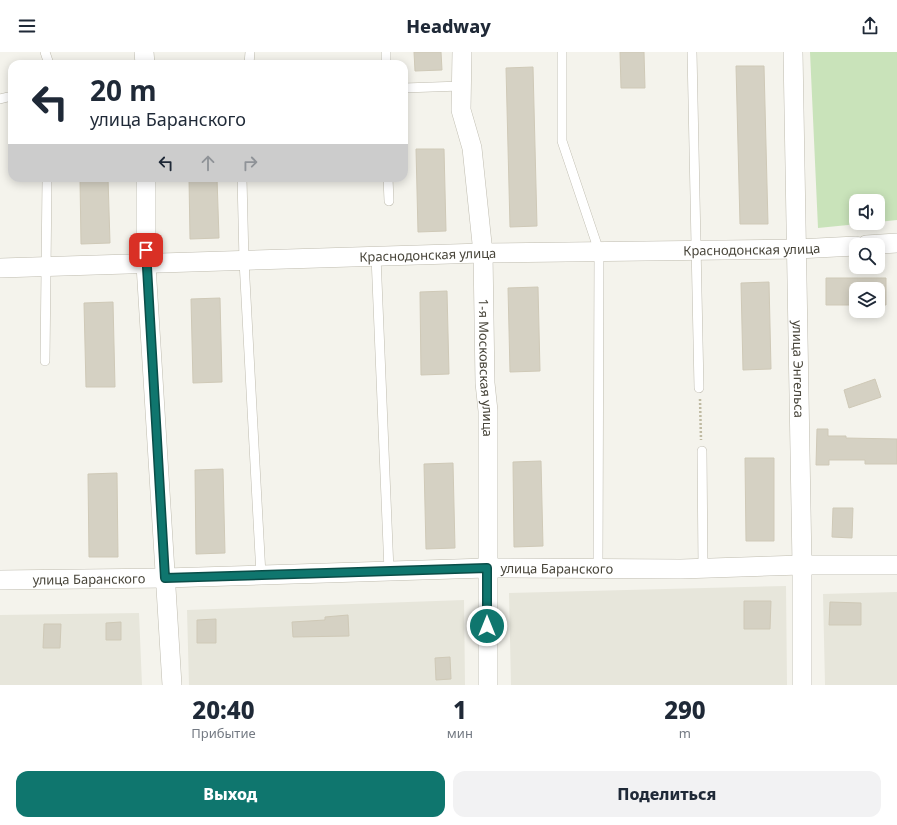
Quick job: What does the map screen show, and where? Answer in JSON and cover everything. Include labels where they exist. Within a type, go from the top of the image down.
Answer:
[{"type":"street","name":"1-я Московская улица","points":[[462,52],[461,110],[472,148],[483,253],[485,383],[488,411],[488,685]]},
{"type":"street","name":"улица Энгельса","points":[[793,52],[802,565],[802,685]]},
{"type":"street","points":[[146,182],[146,264],[172,685]]},
{"type":"street","points":[[885,244],[897,243]]},
{"type":"street","name":"Краснодонская улица","points":[[0,268],[483,253],[797,250],[849,246]]},
{"type":"street","name":"улица Баранского","points":[[0,580],[165,578],[487,568],[598,569],[802,565],[897,565]]},
{"type":"lane","points":[[562,52],[562,141],[599,252],[598,569]]},
{"type":"lane","points":[[692,52],[699,388]]},
{"type":"lane","points":[[408,88],[461,86]]},
{"type":"lane","points":[[45,361],[47,182]]},
{"type":"lane","points":[[242,182],[244,261],[261,575]]},
{"type":"lane","points":[[388,182],[389,201]]},
{"type":"lane","points":[[376,256],[389,571]]},
{"type":"lane","points":[[702,451],[703,568]]},
{"type":"path","points":[[699,388],[702,451]]},
{"type":"shaded area","points":[[786,586],[787,685],[511,685],[509,593]]},
{"type":"shaded area","points":[[897,592],[897,685],[825,685],[823,594]]},
{"type":"shaded area","points":[[464,600],[465,685],[189,685],[187,610]]},
{"type":"shaded area","points":[[139,613],[142,685],[0,685],[0,615]]},
{"type":"green space","points":[[810,52],[897,52],[897,220],[885,221],[885,194],[849,194],[849,225],[818,228]]},
{"type":"building","points":[[414,52],[441,52],[442,70],[415,71]]},
{"type":"building","points":[[620,52],[644,52],[645,88],[621,88]]},
{"type":"building","points":[[736,66],[764,66],[768,224],[740,224]]},
{"type":"building","points":[[533,67],[537,226],[510,227],[506,68]]},
{"type":"building","points":[[416,149],[444,149],[446,231],[418,232]]},
{"type":"building","points":[[80,182],[108,182],[110,243],[81,244]]},
{"type":"building","points":[[189,182],[217,182],[219,238],[190,239]]},
{"type":"building","points":[[826,278],[886,278],[886,305],[885,282],[849,282],[849,305],[826,305]]},
{"type":"building","points":[[769,282],[771,369],[743,370],[741,283]]},
{"type":"building","points":[[538,287],[540,371],[510,372],[508,288]]},
{"type":"building","points":[[447,291],[449,374],[421,375],[420,292]]},
{"type":"building","points":[[220,298],[222,382],[193,383],[191,299]]},
{"type":"building","points":[[113,302],[115,387],[86,387],[84,303]]},
{"type":"building","points":[[875,379],[881,397],[849,408],[844,390]]},
{"type":"building","points":[[817,429],[828,429],[828,436],[846,436],[846,438],[897,439],[897,464],[865,464],[865,460],[829,460],[829,465],[816,465]]},
{"type":"building","points":[[745,458],[774,458],[774,541],[746,541]]},
{"type":"building","points":[[541,461],[543,546],[514,547],[513,462]]},
{"type":"building","points":[[453,463],[455,548],[426,549],[424,464]]},
{"type":"building","points":[[223,469],[225,553],[196,554],[195,470]]},
{"type":"building","points":[[117,473],[118,557],[89,557],[88,474]]},
{"type":"building","points":[[833,508],[853,508],[852,538],[832,537]]},
{"type":"building","points":[[744,601],[771,601],[770,629],[744,629]]},
{"type":"building","points":[[830,602],[861,603],[861,625],[829,625]]},
{"type":"building","points":[[348,615],[349,636],[293,637],[292,622],[325,620],[325,617]]},
{"type":"building","points":[[216,619],[216,643],[197,643],[197,620]]},
{"type":"building","points":[[121,622],[121,640],[106,640],[106,623]]},
{"type":"building","points":[[44,624],[61,624],[60,648],[43,648]]},
{"type":"building","points":[[450,657],[451,679],[436,680],[435,658]]},
{"type":"route","points":[[146,250],[165,578],[487,568],[487,626]]}]
